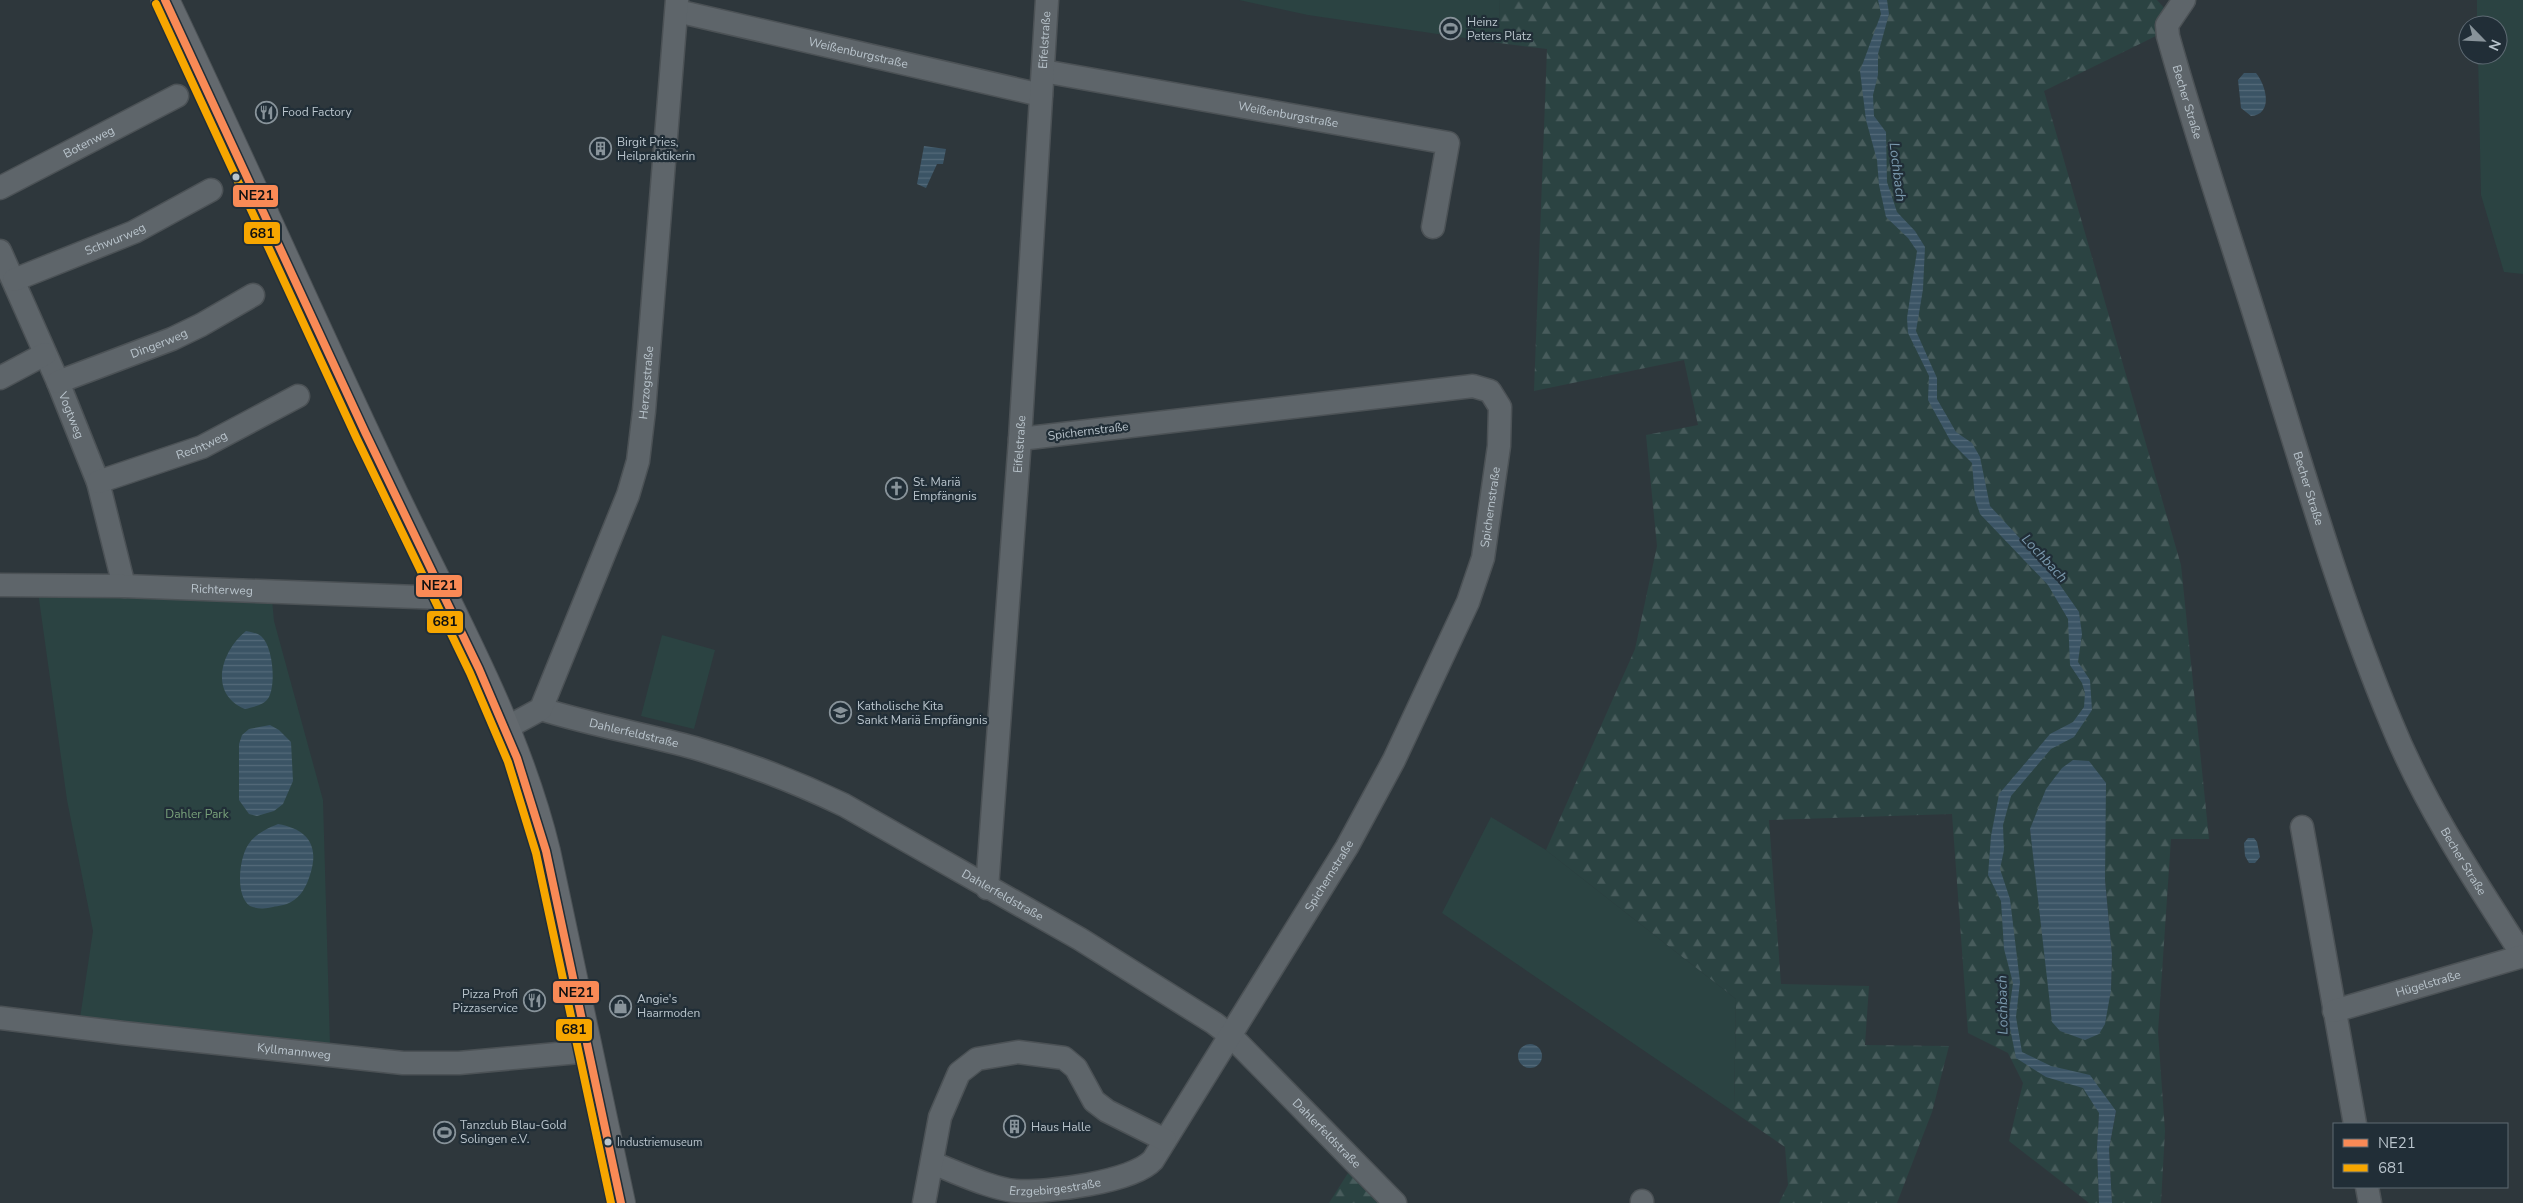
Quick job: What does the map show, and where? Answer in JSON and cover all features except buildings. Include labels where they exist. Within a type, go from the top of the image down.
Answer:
[{"type":"main road","points":[[165,0],[444,598],[490,690],[506,728],[541,830],[590,1050],[621,1203]]},
{"type":"street","name":"Eifelstraße","points":[[987,888],[1020,440],[1047,0]]},
{"type":"street","name":"Becher Straße","points":[[2178,2],[2167,25],[2168,36],[2204,161],[2344,601],[2392,724],[2434,813],[2485,899],[2523,956]]},
{"type":"street","name":"Weißenburgstraße","points":[[677,5],[1041,95]]},
{"type":"street","name":"Herzogstraße","points":[[541,709],[628,495],[638,461],[645,401],[677,5]]},
{"type":"street","name":"Weißenburgstraße","points":[[1043,71],[1448,143],[1433,227]]},
{"type":"street","name":"Botenweg","points":[[0,188],[176,96]]},
{"type":"street","name":"Schwurweg","points":[[14,280],[126,236],[211,190]]},
{"type":"street","name":"Vogtweg","points":[[0,251],[58,382],[98,482],[124,586]]},
{"type":"street","name":"Dingerweg","points":[[58,382],[172,339],[202,325],[253,295]]},
{"type":"street","points":[[0,378],[45,354]]},
{"type":"street","name":"Spichernstraße","points":[[1020,440],[1473,386],[1490,391],[1500,407],[1499,446],[1489,524],[1483,558],[1468,602],[1394,760],[1347,847],[1231,1036]]},
{"type":"street","name":"Rechtweg","points":[[98,482],[202,447],[298,396]]},
{"type":"street","name":"Richterweg","points":[[0,585],[124,586],[444,598]]},
{"type":"street","points":[[506,728],[541,709]]},
{"type":"street","name":"Dahlerfeldstraße","points":[[541,709],[695,748],[768,772],[844,805],[987,888],[1080,939],[1231,1036],[1395,1203]]},
{"type":"street","points":[[2302,827],[2355,1123]]},
{"type":"street","name":"Hügelstraße","points":[[2334,1011],[2523,956]]},
{"type":"street","name":"Kyllmannweg","points":[[0,1018],[403,1063],[459,1063],[590,1050]]},
{"type":"street","name":"Erzgebirgestraße","points":[[932,1163],[1015,1191],[1039,1191],[1121,1178],[1137,1172],[1153,1160],[1231,1036]]},
{"type":"street","points":[[924,1203],[938,1122],[959,1073],[977,1059],[1018,1052],[1064,1058],[1076,1068],[1094,1101],[1107,1111],[1165,1140]]},
{"type":"street","points":[[2367,1188],[2370,1203]]},
{"type":"green space","name":"Heinz Peters Platz","points":[[1239,0],[1500,0],[1499,43],[1308,15]]},
{"type":"green space","points":[[1500,0],[2157,0],[2167,11],[2158,35],[2044,91],[2181,565],[2209,839],[2171,839],[2158,1032],[2165,1131],[2161,1203],[2112,1203],[2109,1149],[2116,1112],[2099,1113],[2097,1148],[2099,1203],[2089,1203],[2009,1141],[2023,1083],[2008,1053],[1968,1033],[1952,814],[1769,820],[1781,984],[1869,986],[1865,1045],[1949,1046],[1932,1112],[1897,1203],[1779,1203],[1788,1185],[1785,1147],[1734,1112],[1736,999],[1546,850],[1635,649],[1657,546],[1646,435],[1698,425],[1684,360],[1534,391],[1547,49],[1499,43]],"holes":[[[2030,829],[2105,880],[2112,955],[2111,990],[2036,867]]]},
{"type":"green space","points":[[2477,0],[2523,0],[2523,274],[2504,272],[2481,195],[2478,65],[2508,65],[2508,15],[2477,15]]},
{"type":"green space","name":"Dahler Park","points":[[38,592],[272,599],[274,621],[323,800],[330,1045],[80,1018],[93,931],[67,800]]},
{"type":"green space","points":[[662,635],[715,650],[694,729],[641,716]]},
{"type":"green space","points":[[1491,817],[1546,850],[1736,999],[1734,1112],[1442,913]]},
{"type":"green space","points":[[1348,1173],[1378,1203],[1329,1203]]},
{"type":"water","points":[[1878,0],[1887,0],[1889,14],[1878,54],[1878,75],[1873,95],[1874,116],[1886,132],[1887,182],[1897,212],[1915,231],[1925,247],[1923,289],[1916,331],[1937,378],[1937,399],[1956,432],[1972,443],[1980,457],[1990,506],[2051,572],[2079,612],[2082,634],[2078,662],[2090,680],[2092,710],[2074,737],[2051,749],[2011,796],[2003,825],[2004,850],[2000,869],[2010,899],[2020,982],[2016,1017],[2022,1052],[2051,1066],[2090,1075],[2116,1111],[2109,1149],[2112,1203],[2099,1203],[2097,1148],[2099,1113],[2083,1088],[2046,1077],[2016,1058],[2008,1018],[2013,983],[2004,949],[2001,901],[1988,875],[1991,836],[1999,794],[2050,734],[2073,722],[2084,707],[2085,693],[2082,683],[2070,665],[2068,619],[2048,585],[1980,514],[1975,499],[1972,463],[1951,442],[1928,400],[1929,376],[1908,333],[1907,318],[1917,251],[1908,238],[1886,217],[1879,185],[1877,160],[1866,120],[1860,71],[1881,14]]},
{"type":"water","points":[[2244,73],[2256,73],[2265,91],[2266,98],[2263,110],[2251,116],[2241,108],[2238,80]]},
{"type":"water","points":[[924,146],[946,149],[943,164],[937,164],[926,188],[917,184]]},
{"type":"water","points":[[246,631],[261,636],[265,641],[271,656],[273,674],[271,691],[267,700],[245,709],[233,702],[226,693],[222,683],[222,672],[230,650],[237,639]]},
{"type":"water","points":[[270,725],[279,730],[291,742],[293,781],[283,804],[274,811],[257,816],[249,814],[239,800],[239,744],[242,735],[249,729]]},
{"type":"water","points":[[2073,760],[2089,761],[2106,783],[2105,880],[2112,955],[2111,990],[2105,1024],[2099,1034],[2085,1040],[2060,1031],[2052,1022],[2030,829],[2046,789],[2062,768]]},
{"type":"water","points":[[278,824],[297,830],[309,840],[313,855],[310,875],[303,890],[291,902],[267,908],[252,907],[245,901],[240,886],[242,859],[248,845],[257,835]]},
{"type":"water","points":[[2248,838],[2254,838],[2257,842],[2260,857],[2255,863],[2249,863],[2245,856],[2244,843]]},
{"type":"water","points":[[1530,1044],[1538,1048],[1542,1056],[1538,1064],[1530,1068],[1522,1064],[1518,1056],[1522,1048]]},
{"type":"transit line","name":"NE21","points":[[165,0],[365,432],[479,669],[517,758],[546,851],[621,1203]]},
{"type":"transit line","name":"681","points":[[156,4],[356,437],[470,673],[508,762],[536,853],[611,1203]]},
{"type":"place","name":"Heinz Peters Platz","points":[[1451,29]]},
{"type":"place","name":"Food Factory","points":[[266,112]]},
{"type":"place","name":"Birgit Pries, Heilpraktikerin","points":[[601,149]]},
{"type":"place","name":"St. Mariä Empfängnis","points":[[897,489]]},
{"type":"place","name":"Katholische Kita Sankt Mariä Empfängnis","points":[[841,713]]},
{"type":"place","name":"Pizza Profi Pizzaservice","points":[[534,1001]]},
{"type":"place","name":"Angie's Haarmoden","points":[[621,1006]]},
{"type":"place","name":"Haus Halle","points":[[1015,1127]]},
{"type":"place","name":"Tanzclub Blau-Gold Solingen e.V.","points":[[444,1132]]},
{"type":"place","name":"Industriemuseum","points":[[608,1142]]},
{"type":"water label","name":"Lochbach","points":[[1898,172]]},
{"type":"water label","name":"Lochbach","points":[[2045,558]]},
{"type":"water label","name":"Lochbach","points":[[2002,1005]]}]
